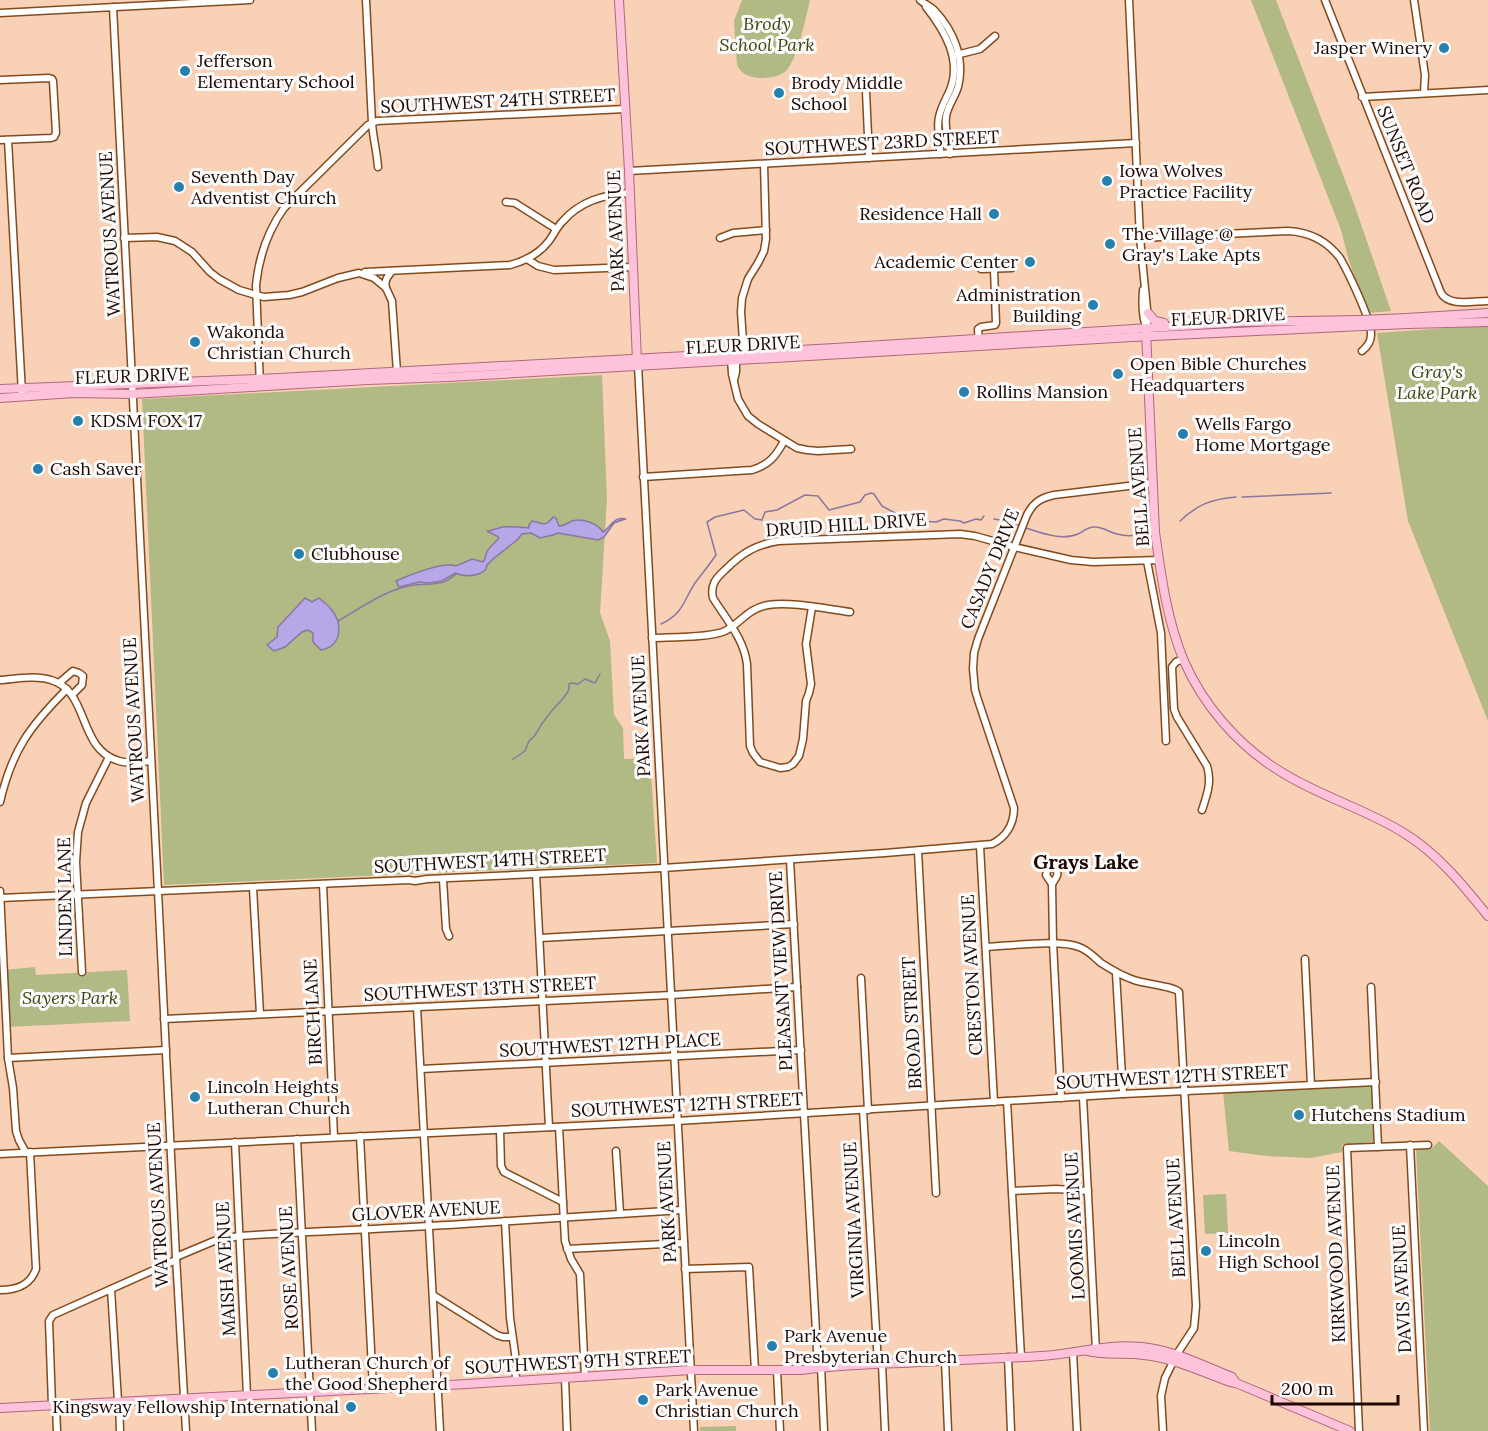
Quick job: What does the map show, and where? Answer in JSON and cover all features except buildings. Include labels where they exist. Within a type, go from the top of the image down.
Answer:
[{"type":"main road","name":"PARK AVENUE","points":[[620,0],[637,362]]},
{"type":"main road","points":[[1148,313],[1158,323],[1184,325]]},
{"type":"main road","name":"FLEUR DRIVE","points":[[0,389],[22,392],[132,393],[397,372],[1146,336],[1407,321],[1488,313]]},
{"type":"main road","name":"FLEUR DRIVE","points":[[979,343],[1146,327],[1254,321],[1361,323]]},
{"type":"main road","name":"FLEUR DRIVE","points":[[1407,321],[1488,322]]},
{"type":"main road","name":"BELL AVENUE","points":[[1146,327],[1155,532],[1159,560]]},
{"type":"main road","name":"FLEUR DRIVE","points":[[0,398],[22,392],[132,383],[449,377],[637,362]]},
{"type":"main road","points":[[1159,560],[1173,628],[1183,659],[1200,690],[1223,723],[1258,756],[1278,771],[1389,824],[1413,839],[1452,872],[1488,916]]},
{"type":"main road","name":"SOUTHWEST 9TH STREET","points":[[0,1408],[691,1370],[777,1371],[1045,1356],[1124,1346],[1142,1347],[1232,1377],[1236,1383],[1350,1431]]},
{"type":"street","points":[[0,13],[250,0]]},
{"type":"street","points":[[366,0],[372,123],[378,167]]},
{"type":"street","name":"BELL AVENUE","points":[[1129,0],[1140,238],[1149,319],[1146,327]]},
{"type":"street","name":"SUNSET ROAD","points":[[1325,0],[1443,297],[1455,302],[1488,301]]},
{"type":"street","points":[[1414,0],[1425,75],[1424,93]]},
{"type":"street","points":[[924,2],[956,55],[946,119],[950,154]]},
{"type":"street","name":"WATROUS AVENUE","points":[[113,7],[186,1431]]},
{"type":"street","points":[[956,55],[980,49],[995,36]]},
{"type":"street","points":[[0,80],[52,79],[56,133],[54,137],[48,138],[0,140]]},
{"type":"street","points":[[1362,97],[1488,90]]},
{"type":"street","points":[[866,91],[869,158]]},
{"type":"street","points":[[940,154],[939,114],[947,103]]},
{"type":"street","name":"SOUTHWEST 24TH STREET","points":[[372,123],[625,109]]},
{"type":"street","points":[[261,382],[256,285],[260,258],[269,232],[293,198],[372,123]]},
{"type":"street","points":[[8,140],[22,392]]},
{"type":"street","name":"SOUTHWEST 23RD STREET","points":[[629,171],[1136,143]]},
{"type":"street","points":[[764,164],[766,230],[764,251],[748,279],[742,298],[737,356],[732,374],[738,399],[748,416],[797,448],[807,450],[851,449]]},
{"type":"street","points":[[124,238],[157,237],[176,242],[192,252],[219,279],[239,290],[264,297],[289,295],[359,273],[510,265],[527,259],[544,247],[568,216],[590,201],[629,193]]},
{"type":"street","points":[[506,202],[515,203],[556,229]]},
{"type":"street","points":[[720,238],[733,232],[766,230]]},
{"type":"street","points":[[1140,238],[1288,231],[1308,234],[1320,240],[1340,258],[1368,321],[1372,336],[1369,344],[1362,351]]},
{"type":"street","points":[[527,259],[543,268],[554,270],[633,267]]},
{"type":"street","points":[[981,270],[1012,268]]},
{"type":"street","points":[[979,343],[978,329],[996,323],[994,269]]},
{"type":"street","points":[[386,288],[386,279],[392,271]]},
{"type":"street","points":[[359,273],[374,278],[386,288],[391,297],[394,308],[397,372],[389,379]]},
{"type":"street","name":"BELL AVENUE","points":[[1144,284],[1143,320],[1146,327]]},
{"type":"street","name":"PARK AVENUE","points":[[637,362],[694,1431]]},
{"type":"street","points":[[643,477],[761,468],[777,454],[784,441]]},
{"type":"street","name":"CASADY DRIVE","points":[[980,846],[995,843],[1006,833],[1014,815],[1014,808],[975,690],[974,653],[1023,525],[1034,504],[1044,498],[1153,483]]},
{"type":"street","name":"DRUID HILL DRIVE","points":[[812,607],[806,644],[811,684],[806,701],[803,739],[799,756],[793,764],[780,768],[760,762],[750,746],[746,654],[713,598],[713,584],[739,556],[770,542],[787,540],[960,534],[1071,560],[1148,561]]},
{"type":"street","name":"BELL AVENUE","points":[[1159,560],[1148,561],[1161,633],[1166,741]]},
{"type":"street","points":[[652,638],[715,634],[731,627],[749,612],[765,605],[782,603],[850,612]]},
{"type":"street","points":[[1183,659],[1172,667],[1174,709],[1207,766],[1208,791],[1202,810]]},
{"type":"street","points":[[0,802],[8,772],[23,740],[45,711],[81,685],[83,676],[73,671],[59,683]]},
{"type":"street","points":[[0,680],[42,678],[59,683],[69,692],[90,737],[109,757],[129,762],[151,761]]},
{"type":"street","name":"LINDEN LANE","points":[[82,972],[76,847],[81,817],[109,757]]},
{"type":"street","name":"SOUTHWEST 14TH STREET","points":[[0,898],[422,881],[663,868],[980,846]]},
{"type":"street","name":"CRESTON AVENUE","points":[[980,846],[994,1102]]},
{"type":"street","name":"BROAD STREET","points":[[918,851],[936,1193]]},
{"type":"street","name":"PLEASANT VIEW DRIVE","points":[[790,860],[824,1431]]},
{"type":"street","points":[[536,874],[549,1127]]},
{"type":"street","points":[[444,879],[446,929],[449,936]]},
{"type":"street","name":"BIRCH LANE","points":[[323,884],[334,1137]]},
{"type":"street","points":[[1052,884],[1061,1098]]},
{"type":"street","points":[[253,888],[260,1014]]},
{"type":"street","points":[[0,891],[8,1058],[16,1131],[28,1153],[36,1263],[34,1276],[29,1282],[17,1288],[0,1290]]},
{"type":"street","points":[[540,938],[794,924]]},
{"type":"street","points":[[986,947],[1064,943],[1090,952],[1116,973],[1123,1094]]},
{"type":"street","points":[[1305,960],[1311,1085]]},
{"type":"street","name":"BELL AVENUE","points":[[1116,973],[1140,982],[1175,988],[1180,996],[1196,1306],[1194,1328],[1165,1376],[1162,1390],[1163,1431]]},
{"type":"street","name":"VIRGINIA AVENUE","points":[[861,978],[865,1110],[885,1431]]},
{"type":"street","name":"SOUTHWEST 13TH STREET","points":[[164,1019],[797,987]]},
{"type":"street","points":[[1371,987],[1378,1147],[1428,1145]]},
{"type":"street","points":[[417,1007],[440,1431]]},
{"type":"street","points":[[8,1058],[166,1050]]},
{"type":"street","name":"SOUTHWEST 12TH PLACE","points":[[421,1069],[801,1050]]},
{"type":"street","name":"SOUTHWEST 12TH STREET","points":[[0,1154],[677,1121],[1123,1094],[1376,1082]]},
{"type":"street","name":"LOOMIS AVENUE","points":[[1083,1097],[1096,1350]]},
{"type":"street","points":[[1007,1101],[1022,1357]]},
{"type":"street","points":[[559,1126],[567,1249],[580,1274],[585,1377]]},
{"type":"street","points":[[500,1130],[501,1166],[504,1172],[563,1202]]},
{"type":"street","points":[[360,1136],[373,1388]]},
{"type":"street","name":"ROSE AVENUE","points":[[297,1139],[312,1431]]},
{"type":"street","name":"MAISH AVENUE","points":[[235,1142],[247,1395]]},
{"type":"street","name":"DAVIS AVENUE","points":[[1410,1145],[1424,1431]]},
{"type":"street","name":"KIRKWOOD AVENUE","points":[[1359,1431],[1347,1148],[1378,1147]]},
{"type":"street","points":[[616,1150],[620,1213]]},
{"type":"street","points":[[1012,1191],[1062,1189],[1088,1191]]},
{"type":"street","name":"GLOVER AVENUE","points":[[54,1405],[49,1321],[53,1315],[214,1241],[239,1236],[682,1210]]},
{"type":"street","points":[[505,1221],[516,1381]]},
{"type":"street","points":[[567,1249],[684,1243]]},
{"type":"street","points":[[685,1269],[747,1266],[749,1268],[755,1370]]},
{"type":"street","points":[[111,1289],[120,1431]]},
{"type":"street","points":[[433,1296],[497,1335],[512,1336]]},
{"type":"street","points":[[1073,1352],[1077,1431]]},
{"type":"street","points":[[1008,1357],[1011,1431]]},
{"type":"street","points":[[945,1360],[948,1431]]},
{"type":"street","points":[[777,1371],[780,1431]]},
{"type":"street","points":[[565,1378],[567,1431]]},
{"type":"street","points":[[54,1405],[57,1431]]},
{"type":"green space","name":"Brody School Park","points":[[742,0],[810,0],[797,48],[790,65],[783,73],[773,77],[752,77],[741,71],[737,65],[734,21]]},
{"type":"green space","points":[[1251,0],[1276,0],[1353,201],[1391,311],[1368,313],[1349,261],[1341,230]]},
{"type":"green space","name":"Gray's Lake Park","points":[[1488,325],[1488,721],[1408,521],[1377,333]]},
{"type":"green space","points":[[602,375],[607,498],[600,613],[610,641],[614,715],[623,728],[624,759],[650,758],[657,863],[164,885],[142,399]]},
{"type":"green space","name":"Sayers Park","points":[[35,967],[36,975],[127,970],[130,1021],[7,1027],[4,970]]},
{"type":"green space","name":"Hutchens Stadium","points":[[1372,1085],[1373,1142],[1342,1145],[1342,1152],[1311,1158],[1266,1156],[1229,1151],[1223,1092]]},
{"type":"green space","points":[[1439,1141],[1488,1186],[1488,1431],[1430,1431],[1416,1149],[1432,1148]]},
{"type":"green space","points":[[1226,1194],[1228,1233],[1205,1234],[1203,1195]]},
{"type":"green space","points":[[736,1426],[736,1431],[700,1431],[700,1427]]},
{"type":"shaded area","points":[[553,517],[556,518],[559,526],[576,520],[585,521],[597,526],[603,532],[615,520],[625,519],[614,523],[604,537],[598,540],[558,533],[540,538],[531,533],[522,534],[493,559],[483,572],[475,575],[455,573],[442,581],[419,582],[399,587],[396,581],[443,565],[456,566],[472,559],[483,562],[488,550],[499,538],[487,531],[501,527],[529,528],[532,521],[546,524]]},
{"type":"shaded area","points":[[305,598],[312,602],[319,598],[330,608],[339,626],[337,639],[334,644],[321,650],[313,642],[313,633],[308,630],[302,632],[285,647],[274,651],[267,645],[277,637],[278,627]]},
{"type":"waterway","points":[[661,624],[679,611],[695,583],[716,555],[707,522],[715,517],[744,510],[755,519],[762,520],[765,512],[777,510],[805,495],[818,496],[829,510],[860,502],[865,495],[871,493],[882,506],[902,520],[936,522],[944,519],[964,523],[976,519],[981,520],[984,516]]},
{"type":"waterway","points":[[1242,497],[1331,493]]},
{"type":"waterway","points":[[1180,521],[1206,503],[1236,497]]},
{"type":"waterway","points":[[994,519],[1021,526]]},
{"type":"waterway","points":[[1026,528],[1052,536],[1065,537],[1092,527],[1129,536],[1141,534],[1142,529],[1146,528]]},
{"type":"waterway","points":[[338,621],[394,590],[415,585],[441,583],[456,574]]},
{"type":"waterway","points":[[512,760],[525,751],[529,741],[567,693],[569,684],[578,684],[585,679],[595,683],[600,674]]},
{"type":"place","name":"Jasper Winery","points":[[1444,48]]},
{"type":"place","name":"Jefferson Elementary School","points":[[185,71]]},
{"type":"place","name":"Brody Middle School","points":[[779,93]]},
{"type":"place","name":"Iowa Wolves Practice Facility","points":[[1107,181]]},
{"type":"place","name":"Seventh Day Adventist Church","points":[[179,187]]},
{"type":"place","name":"Residence Hall","points":[[994,214]]},
{"type":"place","name":"The Village @ Gray's Lake Apts","points":[[1110,244]]},
{"type":"place","name":"Academic Center","points":[[1030,262]]},
{"type":"place","name":"Administration Building","points":[[1093,305]]},
{"type":"place","name":"Wakonda Christian Church","points":[[195,342]]},
{"type":"place","name":"Open Bible Churches Headquarters","points":[[1118,374]]},
{"type":"place","name":"Rollins Mansion","points":[[964,392]]},
{"type":"place","name":"KDSM FOX 17","points":[[78,421]]},
{"type":"place","name":"Wells Fargo Home Mortgage","points":[[1183,434]]},
{"type":"place","name":"Cash Saver","points":[[38,469]]},
{"type":"place","name":"Clubhouse","points":[[299,554]]},
{"type":"place","name":"Lincoln Heights Lutheran Church","points":[[195,1097]]},
{"type":"place","name":"Hutchens Stadium","points":[[1299,1115]]},
{"type":"place","name":"Lincoln High School","points":[[1206,1251]]},
{"type":"place","name":"Park Avenue Presbyterian Church","points":[[772,1346]]},
{"type":"place","name":"Lutheran Church of the Good Shepherd","points":[[273,1373]]},
{"type":"place","name":"Park Avenue Christian Church","points":[[643,1400]]},
{"type":"place","name":"Kingsway Fellowship International","points":[[351,1407]]},
{"type":"district","name":"Grays Lake","points":[[1086,862]]}]
